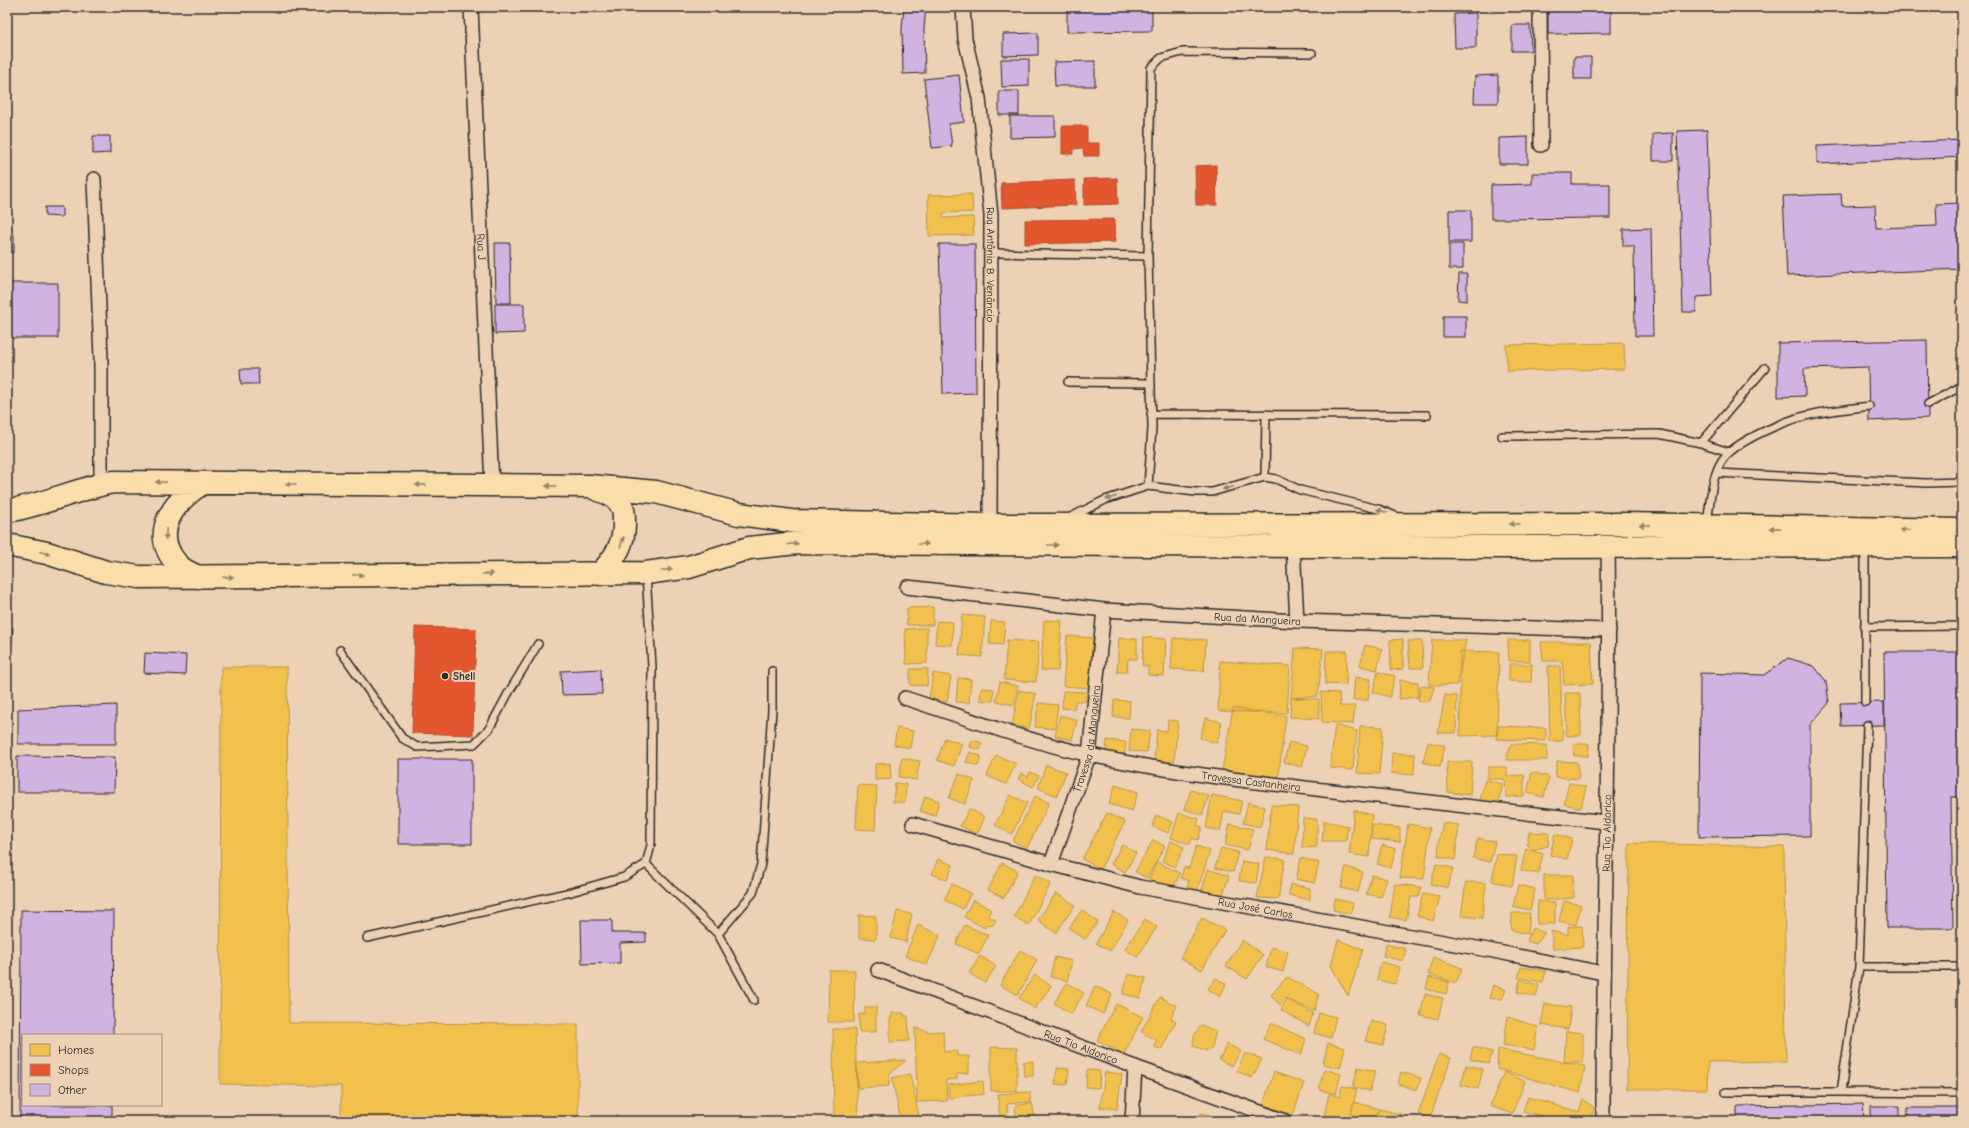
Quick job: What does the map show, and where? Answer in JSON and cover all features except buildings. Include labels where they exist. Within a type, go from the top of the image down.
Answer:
[{"type":"highway","points":[[7,511],[43,503],[101,484],[113,482],[590,486],[656,492],[739,514],[791,521],[990,525],[1623,524],[1962,530]]},
{"type":"highway","points":[[198,577],[178,566],[170,554],[166,543],[166,525],[176,504],[188,492],[203,483]]},
{"type":"highway","points":[[590,486],[615,497],[624,508],[625,533],[622,544],[617,555],[600,574]]},
{"type":"highway","points":[[7,545],[47,553],[106,572],[139,577],[646,573],[689,567],[749,548],[797,543],[1293,546],[1962,546]]},
{"type":"street","name":"Rua J","points":[[471,7],[492,486]]},
{"type":"street","name":"Rua Antônio B. Venâncio","points":[[963,7],[965,39],[979,98],[991,215],[990,525]]},
{"type":"street","points":[[1540,7],[1541,145]]},
{"type":"street","points":[[94,179],[101,358],[101,484]]},
{"type":"street","points":[[1293,546],[1296,621]]},
{"type":"street","name":"Rua Tio Aldorico","points":[[1603,1121],[1603,973],[1609,630],[1608,546]]},
{"type":"street","name":"Rua da Mangueira","points":[[907,586],[1104,610],[1296,621],[1609,630]]},
{"type":"street","name":"Travessa da Mangueira","points":[[1051,864],[1089,755],[1104,610]]},
{"type":"street","name":"Travessa Castanheira","points":[[905,698],[1018,735],[1089,755],[1222,778],[1462,807],[1606,822]]},
{"type":"street","name":"Rua José Carlos","points":[[913,824],[1051,864],[1140,887],[1488,950],[1603,973]]},
{"type":"street","name":"Rua Tio Aldorico","points":[[878,970],[1135,1067],[1285,1121]]},
{"type":"street","points":[[1132,1121],[1135,1067]]},
{"type":"lane","points":[[1148,486],[1151,414],[1148,256],[1151,68],[1161,58],[1182,52],[1312,53]]},
{"type":"lane","points":[[991,253],[1148,256]]},
{"type":"lane","points":[[1702,443],[1765,368]]},
{"type":"lane","points":[[1068,382],[1150,383]]},
{"type":"lane","points":[[1928,404],[1962,386]]},
{"type":"lane","points":[[1707,526],[1716,474],[1722,461],[1729,452],[1742,442],[1772,428],[1813,414],[1869,406]]},
{"type":"lane","points":[[1151,414],[1427,415]]},
{"type":"lane","points":[[1265,477],[1266,414]]},
{"type":"lane","points":[[1502,436],[1659,434],[1702,443],[1729,452]]},
{"type":"lane","points":[[1716,474],[1926,483],[1962,482]]},
{"type":"lane","points":[[1057,524],[1105,500],[1148,486],[1195,492],[1212,492],[1265,477],[1276,479],[1300,490],[1378,509],[1418,524]]},
{"type":"lane","points":[[1865,546],[1865,702]]},
{"type":"lane","points":[[367,938],[571,892],[624,877],[646,864],[651,845],[652,685],[646,573]]},
{"type":"lane","points":[[1864,626],[1962,626]]},
{"type":"lane","points":[[340,650],[397,732],[402,738],[417,747],[474,744],[489,729],[538,644]]},
{"type":"lane","points":[[718,934],[753,893],[761,864],[772,710],[772,671]]},
{"type":"lane","points":[[1841,1092],[1859,967],[1867,725]]},
{"type":"lane","points":[[646,864],[718,934],[754,1000]]},
{"type":"lane","points":[[1859,967],[1957,969],[1962,967]]},
{"type":"lane","points":[[1726,1092],[1962,1093]]},
{"type":"place","name":"Shell","points":[[445,676]]}]
